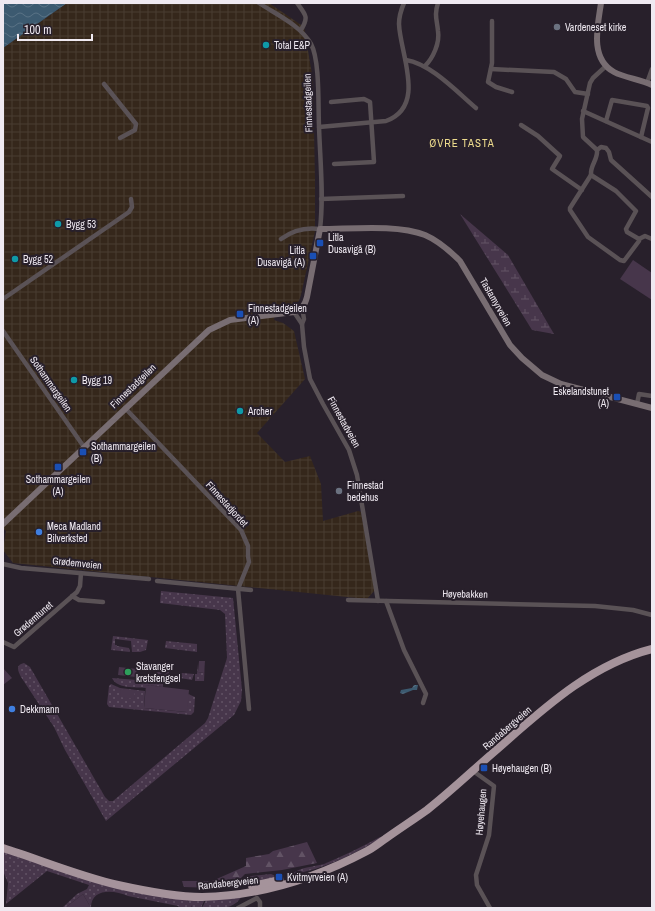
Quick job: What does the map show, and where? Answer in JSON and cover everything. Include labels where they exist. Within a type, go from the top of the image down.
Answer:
[{"type":"highway","name":"Randabergveien","points":[[3,848],[65,869],[144,887],[212,891],[249,886],[293,877],[334,863],[385,839],[428,809],[550,704],[582,680],[616,663],[652,649]]},
{"type":"main road","points":[[601,3],[597,44],[599,56],[606,66],[615,72],[650,84]]},
{"type":"main road","name":"Finnestadveien","points":[[301,309],[307,296],[320,229]]},
{"type":"main road","name":"Tastamyrveien","points":[[320,229],[397,229],[411,231],[426,236],[450,251],[460,261],[510,345],[522,358],[537,370],[561,384],[652,408]]},
{"type":"main road","name":"Finnestadgeilen","points":[[3,524],[203,334],[217,325],[237,319],[294,312],[301,309]]},
{"type":"street","name":"Finnestadgeilen","points":[[259,3],[301,30],[312,45],[315,54],[322,220],[320,229]]},
{"type":"street","points":[[297,3],[305,14],[306,18],[301,30]]},
{"type":"street","points":[[319,127],[386,121],[402,110],[409,91],[406,60],[399,25],[400,15],[404,3]]},
{"type":"street","points":[[425,66],[432,57],[438,36],[435,15],[438,3]]},
{"type":"street","points":[[492,20],[491,69],[488,82],[496,87],[512,92]]},
{"type":"street","points":[[406,60],[425,66],[476,108]]},
{"type":"street","points":[[597,150],[583,137],[582,119],[591,81],[606,66]]},
{"type":"street","points":[[491,69],[554,72],[566,79],[575,92],[588,94]]},
{"type":"street","points":[[650,84],[652,69]]},
{"type":"street","points":[[104,84],[136,124],[135,130],[120,138]]},
{"type":"street","points":[[331,102],[367,100],[370,104],[374,162],[334,164]]},
{"type":"street","points":[[606,121],[612,100],[647,106],[648,108],[640,137]]},
{"type":"street","points":[[584,111],[652,142]]},
{"type":"street","points":[[521,125],[538,136],[560,156],[552,169],[582,190]]},
{"type":"street","points":[[597,150],[601,147],[606,148],[609,152],[611,160],[652,198]]},
{"type":"street","points":[[597,150],[596,158],[591,169],[591,175],[570,210],[588,237],[624,261],[635,247],[638,239],[645,236],[652,239]]},
{"type":"street","points":[[591,175],[616,191],[635,210],[636,212],[626,229],[627,232],[638,239]]},
{"type":"street","points":[[321,199],[403,196]]},
{"type":"street","points":[[3,299],[131,210],[131,199]]},
{"type":"street","points":[[281,238],[300,229],[320,229]]},
{"type":"street","name":"Finnestadveien","points":[[301,309],[304,319],[302,324],[306,362],[310,379],[349,450],[357,475],[378,601]]},
{"type":"street","name":"Finnestadveien","points":[[294,312],[302,324]]},
{"type":"street","name":"Sothammargeilen","points":[[3,331],[84,447]]},
{"type":"street","points":[[637,404],[639,394],[652,396]]},
{"type":"street","name":"Finnestadjordet","points":[[125,408],[241,530],[248,546],[249,562],[238,589],[249,709]]},
{"type":"street","name":"Grødemveien","points":[[3,564],[20,568],[149,579]]},
{"type":"street","name":"Grødemtunet","points":[[3,642],[14,647],[72,596],[80,588],[81,573]]},
{"type":"street","points":[[157,581],[250,590]]},
{"type":"street","points":[[72,596],[79,600],[103,602]]},
{"type":"street","points":[[348,600],[386,601],[404,650],[426,694],[423,703]]},
{"type":"street","name":"Høyebakken","points":[[386,601],[594,606],[633,610],[652,615]]},
{"type":"street","name":"Høyehaugen","points":[[472,771],[494,786],[489,835],[476,875],[477,886],[490,908]]},
{"type":"street","name":"Randabergveien","points":[[238,908],[257,898],[260,902],[260,908]]},
{"type":"shaded area","points":[[67,3],[269,3],[304,27],[313,80],[315,231],[299,301],[292,306],[276,309],[274,320],[283,323],[294,331],[305,379],[257,433],[285,462],[310,456],[321,484],[323,521],[358,511],[361,512],[375,590],[367,599],[13,563],[3,550],[6,531],[3,528],[3,48]]},
{"type":"green space","points":[[460,214],[508,255],[554,334],[532,330]]},
{"type":"green space","points":[[633,260],[652,273],[652,300],[620,279]]},
{"type":"green space","points":[[161,591],[233,598],[242,690],[241,701],[234,715],[106,821],[65,750],[54,727],[21,677],[18,667],[24,663],[30,667],[105,797],[109,801],[113,801],[205,723],[208,718],[227,658],[225,614],[220,610],[160,603]]},
{"type":"green space","points":[[113,636],[148,640],[146,650],[132,652],[131,641],[115,639],[115,645],[129,648],[130,652],[111,650]]},
{"type":"green space","points":[[166,641],[197,644],[197,652],[165,648]]},
{"type":"green space","points":[[199,661],[205,661],[204,673],[198,672]]},
{"type":"green space","points":[[205,661],[204,681],[195,681],[195,674],[197,674],[198,664],[198,672],[204,673]]},
{"type":"green space","name":"Stavanger kretsfengsel","points":[[119,667],[137,669],[136,677],[118,675]]},
{"type":"green space","points":[[3,668],[12,678],[3,685]]},
{"type":"green space","points":[[156,671],[169,672],[168,678],[155,677]]},
{"type":"green space","points":[[182,673],[194,674],[192,680],[180,678],[179,675]]},
{"type":"green space","points":[[112,678],[163,682],[163,687],[146,685],[146,688],[127,687],[114,682]]},
{"type":"green space","points":[[111,684],[120,688],[145,691],[144,708],[186,712],[188,694],[195,697],[194,712],[191,715],[109,707],[107,704],[109,686]]},
{"type":"green space","points":[[146,685],[189,690],[187,712],[144,708]]},
{"type":"green space","points":[[121,689],[135,690],[134,699],[120,697]]},
{"type":"green space","points":[[380,837],[381,838],[371,844],[327,865],[292,874],[303,869],[324,864]]},
{"type":"green space","points":[[307,842],[317,863],[282,870],[245,874],[235,884],[218,888],[184,887],[182,881],[212,881],[246,866],[246,858],[269,854],[273,851]]},
{"type":"green space","points":[[3,851],[187,900],[189,903],[187,899],[205,899],[201,908],[192,908],[191,905],[191,908],[180,908],[178,906],[122,894],[104,892],[95,897],[92,901],[91,908],[83,894],[65,908],[62,908],[77,894],[87,889],[89,885],[47,871],[6,904],[8,883],[3,871]]},
{"type":"green space","points":[[271,874],[278,877],[255,884],[244,885],[245,880],[251,876]]},
{"type":"green space","points":[[83,894],[91,908],[65,908]]},
{"type":"green space","points":[[242,896],[234,904],[225,908],[202,908],[206,900]]},
{"type":"water","points":[[3,3],[67,3],[3,48]]},
{"type":"water","points":[[414,685],[418,685],[417,690],[403,694],[400,693],[401,690],[412,688]]},
{"type":"place","name":"Vardeneset kirke","points":[[557,27]]},
{"type":"place","name":"Total E&P","points":[[266,45]]},
{"type":"place","name":"Bygg 53","points":[[58,224]]},
{"type":"place","name":"Litla Dusavigå (B)","points":[[320,243]]},
{"type":"place","name":"Litla Dusavigå (A)","points":[[313,256]]},
{"type":"place","name":"Bygg 52","points":[[15,259]]},
{"type":"place","name":"Finnestadgeilen (A)","points":[[240,314]]},
{"type":"place","name":"Bygg 19","points":[[74,380]]},
{"type":"place","name":"Eskelandstunet (A)","points":[[617,397]]},
{"type":"place","name":"Archer","points":[[240,411]]},
{"type":"place","name":"Sothammargeilen (B)","points":[[83,452]]},
{"type":"place","name":"Sothammargeilen (A)","points":[[58,467]]},
{"type":"place","name":"Finnestad bedehus","points":[[339,491]]},
{"type":"place","name":"Meca Madland Bilverksted","points":[[39,532]]},
{"type":"place","name":"Stavanger kretsfengsel","points":[[128,672]]},
{"type":"place","name":"Dekkmann","points":[[12,709]]},
{"type":"place","name":"Høyehaugen (B)","points":[[484,768]]},
{"type":"place","name":"Kvitmyrveien (A)","points":[[279,877]]},
{"type":"district","name":"ØVRE TASTA","points":[[462,143]]}]
